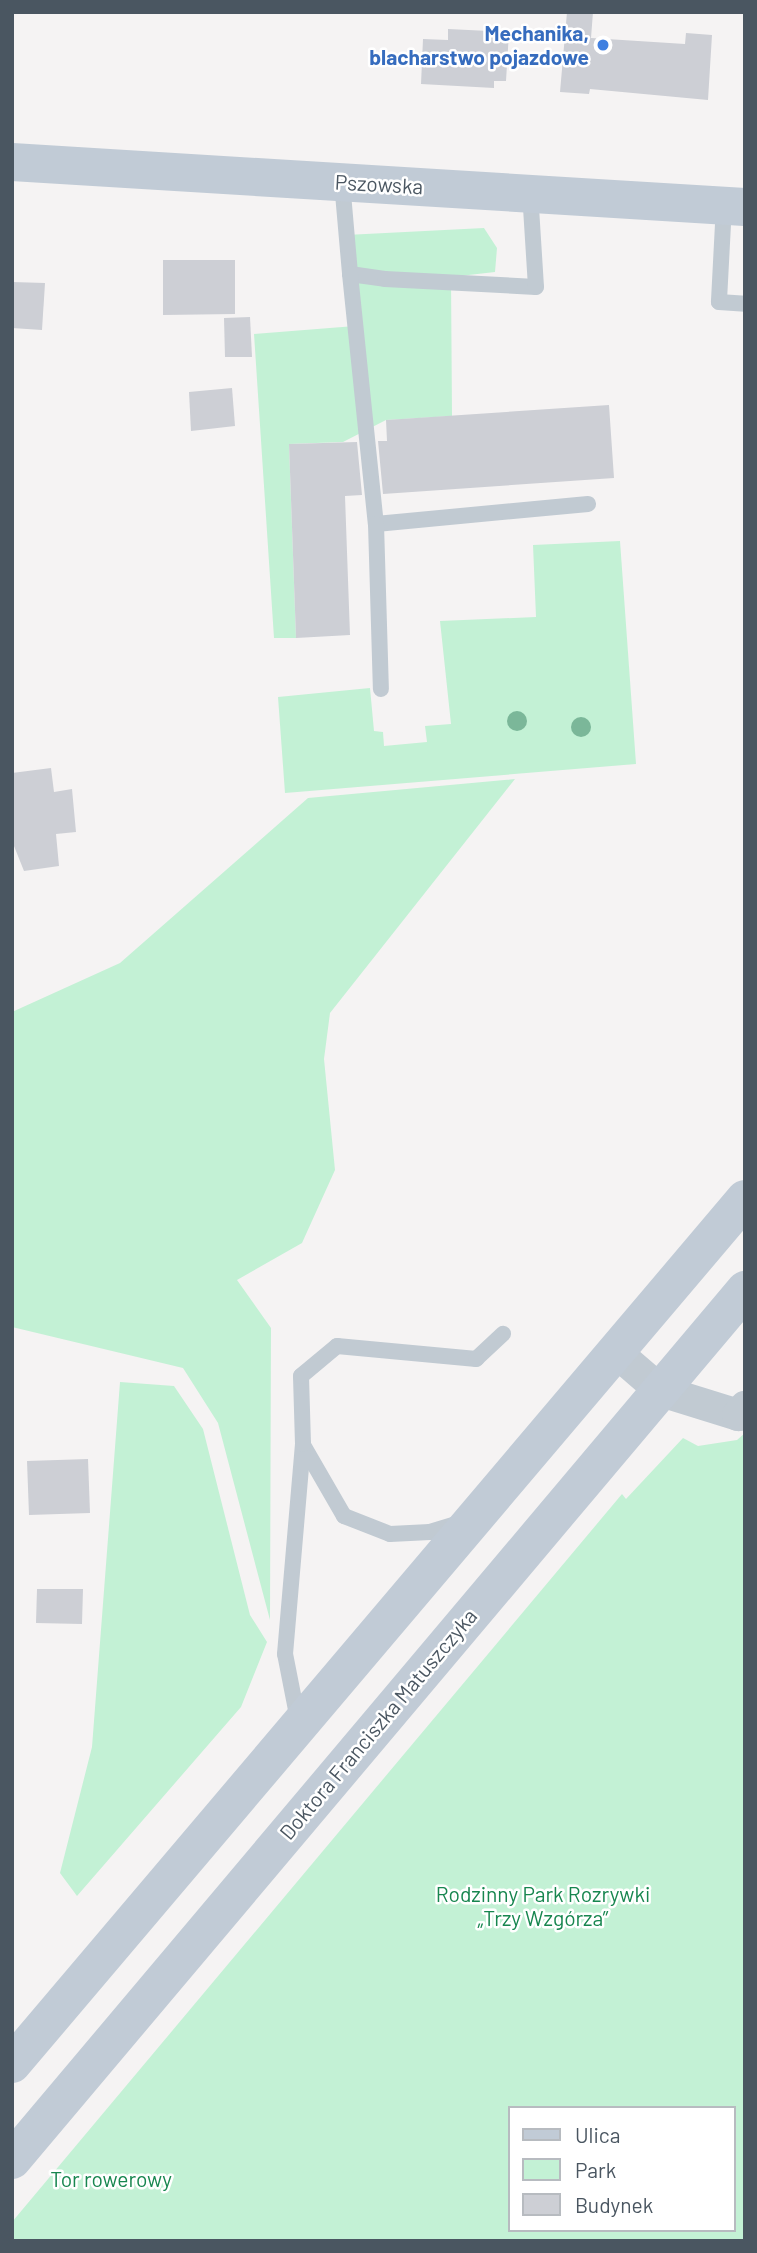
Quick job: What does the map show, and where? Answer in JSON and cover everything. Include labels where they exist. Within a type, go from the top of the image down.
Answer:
[{"type":"main road","name":"Pszowska","points":[[12,162],[735,206]]},
{"type":"main road","points":[[12,2064],[745,1199]]},
{"type":"main road","name":"Doktora Franciszka Matuszczyka","points":[[12,2160],[745,1290]]},
{"type":"street","points":[[617,1353],[662,1391],[738,1415],[745,1407]]},
{"type":"lane","points":[[342,182],[376,524],[382,689]]},
{"type":"lane","points":[[350,274],[536,287],[530,192]]},
{"type":"lane","points":[[735,206],[719,302],[745,304]]},
{"type":"lane","points":[[376,524],[589,504]]},
{"type":"lane","points":[[299,1726],[285,1654],[303,1444],[301,1376],[337,1346],[476,1359],[503,1334]]},
{"type":"lane","points":[[303,1444],[344,1516],[390,1534],[430,1532],[478,1517]]},
{"type":"green space","points":[[484,228],[497,248],[495,272],[451,277],[452,416],[386,420],[343,442],[289,444],[296,638],[274,638],[254,334],[355,326],[346,235]]},
{"type":"green space","points":[[620,541],[636,764],[285,793],[278,697],[370,688],[374,731],[383,732],[384,746],[427,742],[425,726],[451,724],[440,621],[536,617],[533,545]]},
{"type":"green space","points":[[515,779],[330,1013],[324,1059],[335,1170],[302,1243],[237,1280],[271,1328],[270,1620],[218,1423],[183,1368],[12,1327],[12,1012],[120,963],[308,798]]},
{"type":"green space","points":[[120,1382],[174,1386],[203,1429],[250,1615],[267,1642],[241,1707],[77,1896],[60,1873],[92,1747]]},
{"type":"green space","name":"Rodzinny Park Rozrywki „Trzy Wzgórza”","points":[[745,1433],[745,2241],[12,2241],[12,2222],[622,1494],[626,1499],[683,1438],[698,1446],[737,1440]]},
{"type":"building","points":[[567,12],[593,12],[591,38],[685,44],[686,33],[712,35],[708,100],[590,89],[589,94],[560,92]]},
{"type":"building","points":[[448,29],[509,32],[506,81],[494,81],[494,88],[421,84],[423,39],[448,40]]},
{"type":"building","points":[[163,260],[235,260],[235,314],[163,315]]},
{"type":"building","points":[[12,282],[45,283],[42,330],[12,328]]},
{"type":"building","points":[[250,317],[252,357],[225,357],[224,318]]},
{"type":"building","points":[[232,388],[235,426],[191,431],[189,392]]},
{"type":"building","points":[[609,405],[614,478],[383,494],[378,441],[387,441],[386,420]]},
{"type":"building","points":[[357,442],[362,495],[345,496],[350,635],[296,638],[289,444]]},
{"type":"building","points":[[51,768],[54,792],[72,789],[76,832],[56,834],[59,866],[24,871],[12,841],[12,773]]},
{"type":"building","points":[[88,1459],[90,1513],[29,1515],[27,1461]]},
{"type":"building","points":[[37,1589],[83,1589],[82,1624],[36,1623]]},
{"type":"place","name":"Mechanika, blacharstwo pojazdowe","points":[[603,45]]},
{"type":"park label","name":"Tor rowerowy","points":[[111,2179]]}]
